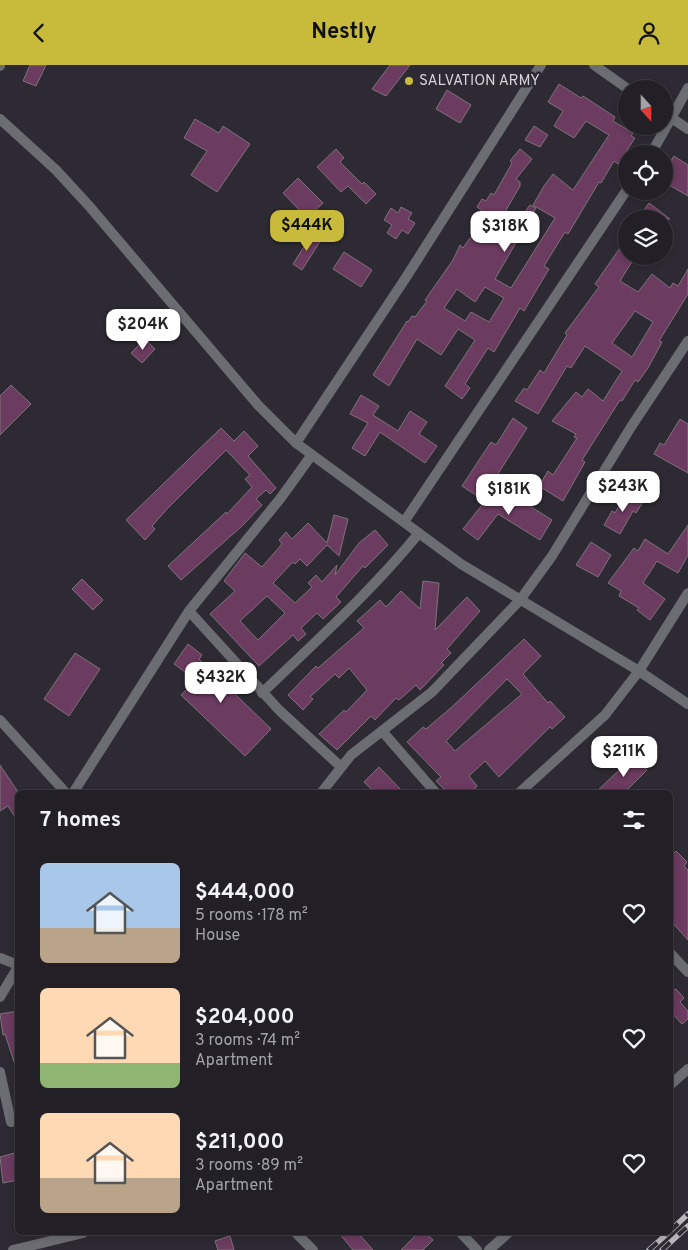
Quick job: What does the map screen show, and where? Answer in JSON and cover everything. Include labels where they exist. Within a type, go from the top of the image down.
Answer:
[{"type":"street","points":[[296,443],[405,279],[541,65]]},
{"type":"street","points":[[594,65],[618,82]]},
{"type":"street","points":[[673,109],[688,88]]},
{"type":"street","points":[[0,119],[56,170],[90,207],[258,405],[311,456],[461,564],[639,671],[688,704]]},
{"type":"street","points":[[673,119],[688,129]]},
{"type":"street","points":[[404,522],[620,200]]},
{"type":"street","points":[[323,790],[340,766],[432,692],[520,600],[552,556],[631,427],[688,341]]},
{"type":"street","points":[[75,790],[189,611],[280,499],[311,456]]},
{"type":"street","points":[[262,693],[351,610],[391,567],[419,533]]},
{"type":"street","points":[[522,790],[605,715],[639,671],[688,593]]},
{"type":"street","points":[[189,611],[262,693],[340,766]]},
{"type":"street","points":[[0,720],[63,790]]},
{"type":"street","points":[[382,731],[433,790]]},
{"type":"street","points":[[673,956],[688,972]]},
{"type":"street","points":[[0,957],[15,964]]},
{"type":"street","points":[[0,997],[15,971]]},
{"type":"street","points":[[673,1082],[688,1069]]},
{"type":"street","points":[[0,1072],[14,1122],[0,1125]]},
{"type":"street","points":[[13,1250],[75,1235]]},
{"type":"street","points":[[298,1235],[313,1250]]},
{"type":"street","points":[[463,1235],[477,1250]]},
{"type":"street","points":[[489,1250],[506,1235]]},
{"type":"building","points":[[30,65],[46,65],[36,86],[23,81]]},
{"type":"building","points":[[390,65],[410,65],[386,96],[372,89]]},
{"type":"building","points":[[559,84],[581,98],[583,96],[615,117],[613,121],[618,124],[618,135],[632,135],[635,138],[630,145],[618,145],[618,164],[614,161],[568,234],[565,232],[544,266],[549,269],[524,311],[520,308],[494,352],[488,348],[465,384],[470,388],[462,399],[445,386],[475,340],[458,329],[441,355],[417,339],[389,386],[373,375],[407,321],[412,316],[415,317],[427,301],[425,300],[453,260],[460,245],[463,248],[475,231],[472,229],[484,212],[477,207],[482,199],[486,201],[491,193],[494,195],[512,163],[510,161],[520,149],[532,159],[516,179],[520,182],[520,186],[490,238],[500,244],[530,205],[536,208],[495,279],[511,288],[555,218],[533,205],[544,186],[553,174],[573,190],[609,135],[586,121],[574,138],[554,126],[563,111],[548,102]],"holes":[[[485,287],[504,298],[489,322],[471,312],[465,321],[444,308],[457,289],[475,302]]]},
{"type":"building","points":[[447,90],[471,105],[460,123],[436,109]]},
{"type":"building","points":[[195,119],[219,133],[223,126],[250,144],[217,192],[191,175],[207,151],[184,138]]},
{"type":"building","points":[[534,126],[548,135],[540,147],[525,140]]},
{"type":"building","points":[[336,149],[344,158],[340,162],[362,184],[364,182],[376,194],[366,204],[348,186],[341,192],[317,167]]},
{"type":"building","points":[[674,156],[688,165],[688,196],[673,187]]},
{"type":"building","points":[[298,178],[323,203],[307,218],[283,193]]},
{"type":"building","points":[[649,203],[658,210],[644,210]]},
{"type":"building","points":[[401,207],[412,213],[408,219],[415,223],[408,234],[402,230],[396,239],[387,233],[392,225],[384,220],[391,208],[398,213]]},
{"type":"building","points":[[312,234],[321,240],[302,270],[293,264]]},
{"type":"building","points":[[618,251],[618,265],[630,265],[620,281],[638,292],[652,274],[670,288],[673,283],[678,286],[688,269],[688,294],[659,341],[662,342],[648,368],[638,382],[635,380],[622,401],[620,400],[582,460],[585,462],[563,501],[539,486],[548,471],[553,475],[577,438],[574,437],[576,434],[552,421],[576,392],[582,397],[588,389],[603,401],[622,371],[585,346],[571,368],[567,366],[538,414],[515,401],[524,388],[527,390],[540,370],[544,373],[567,335],[565,333],[599,287],[595,284]],"holes":[[[635,311],[653,322],[632,357],[612,343]]]},
{"type":"building","points":[[344,252],[372,270],[361,287],[333,269]]},
{"type":"building","points":[[145,339],[155,349],[142,363],[131,353]]},
{"type":"building","points":[[11,385],[31,404],[0,435],[0,396]]},
{"type":"building","points":[[361,395],[379,406],[373,415],[398,431],[410,411],[427,422],[419,434],[437,446],[425,463],[380,432],[365,456],[352,448],[368,423],[350,414]]},
{"type":"building","points":[[513,418],[527,428],[482,499],[462,486],[491,442],[496,445]]},
{"type":"building","points":[[680,419],[688,424],[688,473],[654,454],[660,443],[664,445]]},
{"type":"building","points":[[221,428],[234,441],[244,431],[258,446],[248,456],[276,488],[270,494],[266,490],[256,499],[262,505],[242,526],[181,580],[168,566],[226,512],[227,514],[252,487],[245,479],[250,475],[226,450],[167,509],[152,526],[155,529],[145,540],[126,520]]},
{"type":"building","points":[[508,489],[527,500],[525,503],[552,520],[540,540],[498,514],[478,540],[463,529],[486,500],[495,506]]},
{"type":"building","points":[[631,492],[643,502],[636,513],[633,511],[620,534],[604,525],[612,511],[615,513],[625,495],[628,496]]},
{"type":"building","points":[[334,515],[348,519],[339,556],[327,545],[307,566],[300,559],[295,564],[293,562],[273,583],[295,603],[312,587],[308,583],[316,575],[322,582],[337,565],[335,575],[359,543],[375,530],[388,545],[365,568],[363,566],[336,597],[341,602],[323,619],[317,613],[301,628],[306,634],[298,641],[293,635],[259,666],[210,614],[235,591],[224,581],[245,553],[262,567],[282,544],[279,540],[286,532],[292,539],[308,523],[327,543]],"holes":[[[267,596],[285,613],[258,640],[240,621]]]},
{"type":"building","points":[[688,525],[688,555],[678,573],[657,561],[643,583],[665,599],[650,620],[637,610],[639,608],[619,596],[621,591],[608,583],[634,548],[638,551],[645,539],[668,554]]},
{"type":"building","points":[[591,542],[611,555],[598,577],[576,565]]},
{"type":"building","points":[[82,579],[103,600],[93,610],[72,589]]},
{"type":"building","points":[[423,581],[439,583],[435,630],[467,597],[480,611],[447,649],[451,653],[441,663],[444,665],[420,690],[416,685],[399,700],[396,698],[375,720],[371,716],[337,750],[319,734],[344,710],[346,712],[367,690],[349,668],[339,678],[335,674],[310,697],[313,699],[303,710],[288,695],[316,666],[318,668],[364,628],[357,621],[380,600],[386,607],[401,591],[420,609]]},
{"type":"building","points":[[524,639],[541,656],[523,674],[548,703],[550,701],[565,717],[552,729],[550,727],[499,777],[485,761],[469,776],[477,786],[474,790],[445,790],[436,781],[441,777],[407,742],[423,727],[426,729]],"holes":[[[507,679],[522,694],[455,751],[446,741]]]},
{"type":"building","points":[[188,644],[202,655],[199,659],[271,729],[245,756],[181,695],[196,680],[174,664]]},
{"type":"building","points":[[75,653],[100,669],[69,716],[44,699]]},
{"type":"building","points":[[634,756],[647,770],[627,790],[598,790]]},
{"type":"building","points":[[0,765],[17,790],[15,790],[15,817],[8,806],[0,811]]},
{"type":"building","points":[[379,767],[401,790],[372,790],[364,782]]},
{"type":"building","points":[[676,851],[687,862],[684,866],[688,870],[688,940],[673,923],[673,854]]},
{"type":"building","points":[[676,989],[684,998],[680,1002],[688,1011],[688,1019],[682,1024],[673,1014],[673,990]]},
{"type":"building","points":[[15,1012],[15,1065],[5,1034],[3,1035],[0,1014]]},
{"type":"building","points":[[15,1153],[15,1181],[3,1183],[0,1157]]},
{"type":"building","points":[[341,1235],[360,1235],[373,1250],[353,1250]]},
{"type":"building","points":[[416,1235],[428,1235],[433,1240],[423,1250],[401,1250]]},
{"type":"building","points":[[230,1236],[234,1250],[218,1250],[215,1241]]},
{"type":"railway","points":[[673,1228],[688,1214]]},
{"type":"railway","points":[[662,1250],[688,1226]]},
{"type":"railway","points":[[649,1250],[666,1235]]},
{"type":"place","name":"SALVATION ARMY","points":[[409,81]]}]
